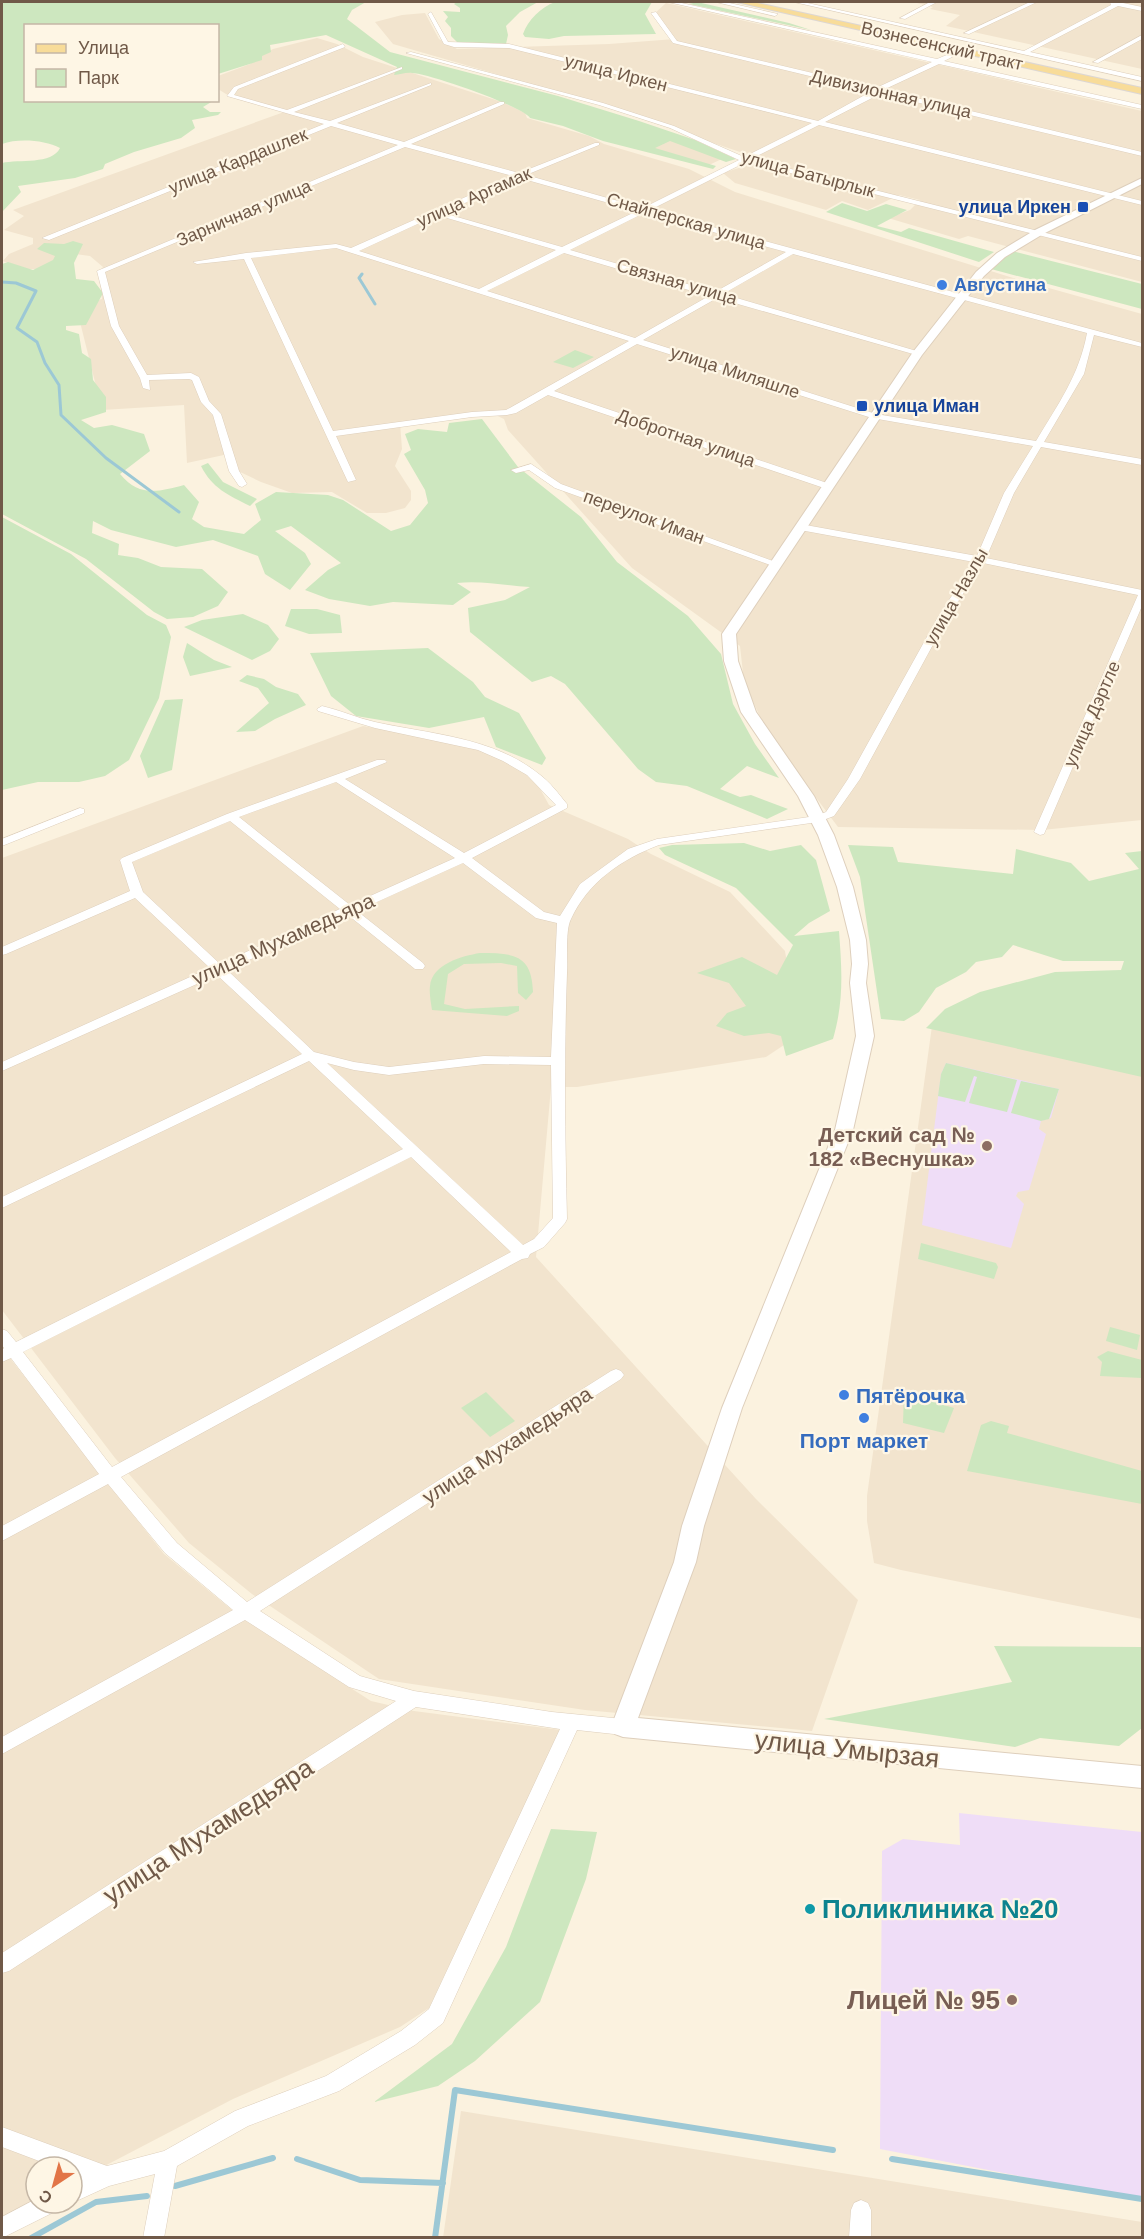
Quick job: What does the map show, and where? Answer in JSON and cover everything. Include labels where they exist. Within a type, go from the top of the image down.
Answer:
[{"type":"main road","name":"Вознесенский тракт","points":[[742,2],[1143,91]]},
{"type":"main road","name":"Вознесенский тракт","points":[[769,2],[1143,84]]},
{"type":"street","points":[[671,2],[839,37],[1143,107]]},
{"type":"street","points":[[719,2],[1143,99]]},
{"type":"street","points":[[797,2],[1143,79]]},
{"type":"street","points":[[826,2],[1143,71]]},
{"type":"street","points":[[903,18],[934,2]]},
{"type":"street","points":[[967,33],[1034,2]]},
{"type":"street","points":[[1104,2],[1143,9]]},
{"type":"street","points":[[1024,53],[1118,3]]},
{"type":"street","name":"Дивизионная улица","points":[[654,13],[675,42],[1143,154]]},
{"type":"street","name":"улица Иркен","points":[[431,14],[446,43],[467,46],[509,46],[1143,203]]},
{"type":"street","points":[[1096,62],[1143,37]]},
{"type":"street","name":"Снайперская улица","points":[[343,46],[236,88],[230,96],[962,298],[1143,345]]},
{"type":"street","name":"улица Батырлык","points":[[409,53],[601,104],[672,127],[743,159],[1143,259]]},
{"type":"street","points":[[479,292],[872,96],[876,91],[954,54]]},
{"type":"street","points":[[289,111],[400,68]]},
{"type":"street","name":"улица Кардашлек","points":[[46,238],[429,84]]},
{"type":"street","name":"Зарничная улица","points":[[147,388],[144,378],[115,326],[101,271],[502,103]]},
{"type":"street","name":"улица Аргамак","points":[[352,251],[521,175],[597,144]]},
{"type":"street","points":[[623,1727],[685,1562],[693,1526],[732,1408],[844,1130],[865,1036],[858,983],[860,975],[857,937],[837,862],[806,795],[749,715],[732,667],[727,645],[729,634],[917,354],[984,269],[1000,255],[1039,232],[1143,181]]},
{"type":"street","name":"Связная улица","points":[[437,213],[917,354]]},
{"type":"street","name":"улица Миляшле","points":[[246,255],[336,246],[875,416],[1143,462]]},
{"type":"street","points":[[330,434],[402,426],[468,414],[504,414],[793,251]]},
{"type":"street","points":[[197,262],[246,255],[285,331],[351,480]]},
{"type":"street","name":"улица Назлы","points":[[818,819],[830,814],[854,779],[942,617],[980,560],[1009,493],[1080,374],[1087,354],[1091,331]]},
{"type":"street","points":[[144,378],[191,376],[196,379],[205,402],[217,414],[234,471],[242,484]]},
{"type":"street","name":"Добротная улица","points":[[544,391],[827,486]]},
{"type":"street","name":"переулок Иман","points":[[516,470],[531,467],[558,486],[776,564]]},
{"type":"street","points":[[800,527],[980,560],[1143,595]]},
{"type":"street","name":"улица Дэртле","points":[[1040,832],[1143,595]]},
{"type":"street","name":"улица Мухамедьяра","points":[[2,1067],[464,858],[563,806],[532,773],[501,755],[464,741],[346,720],[322,710]]},
{"type":"street","points":[[381,762],[231,816],[126,860],[137,893],[523,1254]]},
{"type":"street","points":[[335,777],[464,858],[540,915],[563,921]]},
{"type":"street","points":[[2,843],[80,811]]},
{"type":"street","points":[[231,816],[419,966]]},
{"type":"street","points":[[2,1534],[109,1474],[523,1254],[539,1243],[560,1219],[557,1060],[563,921],[584,887],[632,851],[657,842],[818,819]]},
{"type":"street","points":[[2,951],[137,893]]},
{"type":"street","points":[[2,1203],[311,1055],[354,1066],[389,1071],[484,1060],[557,1060]]},
{"type":"street","points":[[7,1353],[413,1150]]},
{"type":"street","points":[[2,1335],[7,1353],[171,1548],[246,1611],[355,1682],[414,1699],[562,1721],[436,2016],[408,2038],[332,2084],[242,2118],[168,2160],[107,2175],[84,2187]]},
{"type":"street","name":"улица Мухамедьяра","points":[[2,1746],[246,1611],[616,1375]]},
{"type":"street","name":"улица Мухамедьяра","points":[[2,1964],[414,1699]]},
{"type":"street","name":"улица Умырзая","points":[[562,1721],[1143,1778]]},
{"type":"street","points":[[2,2137],[107,2175]]},
{"type":"street","points":[[153,2238],[168,2160]]},
{"type":"street","points":[[860,2238],[861,2210]]},
{"type":"street","points":[[2,2228],[27,2215]]},
{"type":"shaded area","points":[[913,2],[1142,2],[1142,69],[946,26],[960,15],[930,9],[933,7]]},
{"type":"shaded area","points":[[666,3],[1142,111],[1142,282],[968,236],[959,239],[888,218],[910,210],[920,200],[899,195],[868,210],[842,201],[826,210],[735,183],[723,173],[745,166],[746,154],[579,98],[393,44],[375,22],[402,15],[425,13],[439,39],[457,49],[609,44],[675,39],[654,14]]},
{"type":"shaded area","points":[[317,38],[337,44],[363,57],[502,102],[525,113],[527,118],[689,169],[735,192],[1020,280],[1142,314],[1142,820],[1042,830],[838,827],[767,732],[744,682],[740,646],[632,568],[508,430],[504,419],[489,412],[400,423],[402,449],[395,466],[411,491],[411,500],[405,508],[386,513],[367,513],[332,492],[292,493],[261,482],[236,470],[233,453],[187,463],[184,405],[102,410],[77,310],[87,303],[102,299],[99,273],[103,267],[90,256],[75,254],[40,269],[24,269],[3,261],[9,254],[33,244],[33,238],[4,230],[24,216],[13,210],[284,112],[226,94],[219,90],[219,76],[250,64],[254,59],[273,49]]},
{"type":"shaded area","points":[[671,140],[726,157],[709,165],[646,149]]},
{"type":"shaded area","points":[[363,726],[459,743],[499,757],[523,772],[538,785],[549,805],[628,839],[651,854],[730,892],[785,951],[799,1035],[766,1057],[577,1087],[551,1087],[536,1257],[756,1499],[858,1600],[812,1731],[585,1710],[379,1679],[252,1594],[189,1543],[115,1458],[2,1310],[2,858]]},
{"type":"shaded area","points":[[932,1026],[1142,1074],[1142,1619],[874,1563],[867,1521],[867,1496]]},
{"type":"shaded area","name":"Детский сад № 182 «Веснушка»","points":[[946,1063],[1059,1089],[1051,1118],[1041,1121],[1039,1129],[1046,1134],[1029,1190],[1018,1192],[1016,1196],[1024,1204],[1011,1248],[922,1225],[941,1074]]},
{"type":"shaded area","points":[[2,1348],[164,1554],[243,1619],[371,1701],[414,1711],[561,1730],[429,2008],[400,2027],[233,2099],[84,2177],[84,2155],[24,2155],[24,2208],[2,2220]]},
{"type":"shaded area","name":"Лицей № 95","points":[[959,1813],[1142,1832],[1142,2200],[880,2149],[882,1851],[903,1839],[960,1845]]},
{"type":"shaded area","points":[[461,2111],[1142,2222],[1142,2238],[443,2238]]},
{"type":"green space","points":[[2,2],[366,2],[352,10],[347,19],[390,52],[558,96],[639,121],[695,140],[736,159],[726,162],[670,141],[655,148],[716,166],[713,169],[603,141],[563,126],[530,118],[512,106],[455,84],[421,74],[394,75],[397,67],[326,35],[270,45],[271,52],[262,56],[262,60],[219,74],[219,24],[24,24],[24,102],[211,102],[203,107],[210,112],[221,112],[218,115],[192,120],[195,128],[181,138],[134,152],[105,164],[103,169],[75,178],[18,186],[21,192],[2,212],[2,163],[43,159],[50,157],[60,148],[47,143],[31,141],[2,144]]},
{"type":"green space","points":[[457,2],[538,2],[520,12],[506,26],[508,35],[506,44],[457,42],[451,36],[451,28],[445,21],[448,17],[443,11],[460,12],[460,8],[454,4]]},
{"type":"green space","points":[[555,2],[652,2],[645,14],[656,34],[564,36],[549,39],[525,37],[523,34],[532,19],[545,7]]},
{"type":"green space","points":[[697,2],[789,23],[811,30],[689,4]]},
{"type":"green space","points":[[842,203],[867,211],[886,204],[907,210],[877,226],[901,232],[909,228],[994,252],[979,262],[826,212]]},
{"type":"green space","points":[[73,241],[83,244],[74,263],[76,279],[94,281],[103,293],[86,325],[66,326],[66,330],[79,334],[82,353],[91,359],[93,380],[106,397],[106,412],[81,420],[94,428],[112,425],[144,434],[150,451],[120,474],[127,481],[149,491],[184,485],[199,502],[192,519],[204,527],[244,534],[261,520],[255,504],[276,492],[328,495],[343,500],[391,531],[410,525],[428,503],[425,490],[404,454],[411,450],[405,434],[418,429],[447,432],[449,423],[482,419],[518,467],[581,517],[617,562],[688,616],[721,654],[733,704],[755,744],[779,778],[747,766],[720,789],[740,797],[751,795],[788,809],[767,819],[687,786],[656,782],[638,769],[565,684],[551,676],[532,682],[470,632],[468,608],[505,600],[530,587],[457,583],[471,592],[453,605],[393,602],[370,606],[329,599],[305,590],[328,570],[341,563],[291,526],[275,531],[305,553],[311,564],[290,590],[265,574],[258,556],[213,540],[176,547],[111,530],[93,521],[92,533],[119,544],[118,555],[138,558],[161,567],[202,569],[228,592],[218,606],[193,617],[167,619],[154,612],[86,559],[2,514],[2,264],[8,262],[33,270],[53,260],[55,256],[37,249],[44,243],[64,244]]},
{"type":"green space","points":[[1012,251],[1142,284],[1142,309],[991,269]]},
{"type":"green space","points":[[575,350],[594,357],[573,368],[553,362]]},
{"type":"green space","points":[[208,463],[223,482],[257,499],[250,506],[221,490],[205,474],[201,466]]},
{"type":"green space","points":[[2,517],[71,554],[147,615],[166,625],[171,637],[159,698],[129,760],[105,776],[79,782],[38,782],[2,790]]},
{"type":"green space","points":[[291,609],[317,609],[340,615],[342,633],[309,634],[285,626]]},
{"type":"green space","points":[[243,614],[268,625],[279,639],[270,651],[252,660],[184,627],[202,620]]},
{"type":"green space","points":[[187,643],[214,660],[232,667],[190,676],[183,657]]},
{"type":"green space","points":[[428,648],[473,682],[485,697],[519,713],[546,758],[542,765],[496,747],[484,717],[429,728],[356,716],[331,696],[310,653]]},
{"type":"green space","points":[[247,675],[264,679],[276,687],[298,694],[306,705],[255,731],[236,732],[269,703],[258,688],[239,681]]},
{"type":"green space","points":[[183,699],[172,770],[148,778],[140,756],[165,700]]},
{"type":"green space","points":[[744,843],[770,851],[801,845],[816,860],[830,911],[809,923],[794,936],[839,931],[841,986],[839,1012],[833,1039],[786,1056],[781,1036],[769,1033],[744,1036],[716,1026],[727,1013],[746,1006],[729,983],[697,973],[742,957],[777,975],[793,945],[736,888],[665,855],[659,848],[672,845]]},
{"type":"green space","points":[[848,845],[893,847],[898,862],[1013,874],[1016,849],[1071,863],[1089,881],[1139,869],[1125,853],[1142,851],[1142,1077],[926,1028],[945,1009],[980,992],[1055,972],[1121,970],[1124,961],[1063,961],[1013,945],[1002,957],[976,962],[966,972],[936,988],[919,1012],[904,1021],[881,1019],[860,877]]},
{"type":"green space","points":[[480,953],[511,955],[518,958],[529,970],[533,992],[526,1000],[518,993],[517,966],[501,963],[464,964],[448,974],[444,1004],[465,1009],[519,1006],[519,1011],[507,1016],[432,1010],[430,986],[436,972],[449,962]]},
{"type":"green space","points":[[946,1063],[1017,1080],[1007,1112],[969,1103],[977,1077],[974,1076],[965,1102],[938,1096],[941,1074]]},
{"type":"green space","points":[[1021,1081],[1059,1089],[1049,1119],[1041,1121],[1011,1113]]},
{"type":"green space","points":[[921,1243],[996,1263],[998,1267],[994,1279],[918,1259]]},
{"type":"green space","points":[[1110,1327],[1140,1335],[1137,1350],[1106,1341]]},
{"type":"green space","points":[[1108,1351],[1142,1360],[1142,1378],[1100,1376],[1102,1362],[1097,1357]]},
{"type":"green space","points":[[486,1392],[515,1421],[490,1437],[461,1408]]},
{"type":"green space","points":[[904,1393],[954,1408],[944,1433],[903,1423]]},
{"type":"green space","points":[[991,1421],[1009,1426],[1007,1433],[1142,1471],[1142,1504],[967,1471],[981,1425]]},
{"type":"green space","points":[[994,1646],[1142,1647],[1142,1728],[1119,1746],[1040,1738],[1015,1747],[824,1719],[1012,1682]]},
{"type":"green space","points":[[551,1829],[597,1832],[586,1879],[540,2002],[475,2061],[438,2086],[374,2102],[452,2044],[506,1947]]},
{"type":"waterway","points":[[362,274],[359,278],[375,304]]},
{"type":"waterway","points":[[2,282],[16,283],[36,291],[17,328],[37,342],[45,363],[59,385],[61,415],[106,458],[179,512]]},
{"type":"waterway","points":[[442,2183],[455,2090],[833,2150]]},
{"type":"waterway","points":[[175,2186],[273,2158]]},
{"type":"waterway","points":[[297,2159],[360,2180],[442,2183]]},
{"type":"waterway","points":[[892,2159],[1142,2199]]},
{"type":"waterway","points":[[435,2238],[442,2183]]},
{"type":"waterway","points":[[31,2238],[96,2202],[147,2196]]},
{"type":"place","name":"улица Иркен","points":[[1083,207]]},
{"type":"place","name":"Августина","points":[[942,285]]},
{"type":"place","name":"улица Иман","points":[[862,406]]},
{"type":"place","name":"Детский сад № 182 «Веснушка»","points":[[987,1146]]},
{"type":"place","name":"Пятёрочка","points":[[844,1395]]},
{"type":"place","name":"Порт маркет","points":[[864,1418]]},
{"type":"place","name":"Поликлиника №20","points":[[810,1909]]},
{"type":"place","name":"Лицей № 95","points":[[1012,2000]]}]
